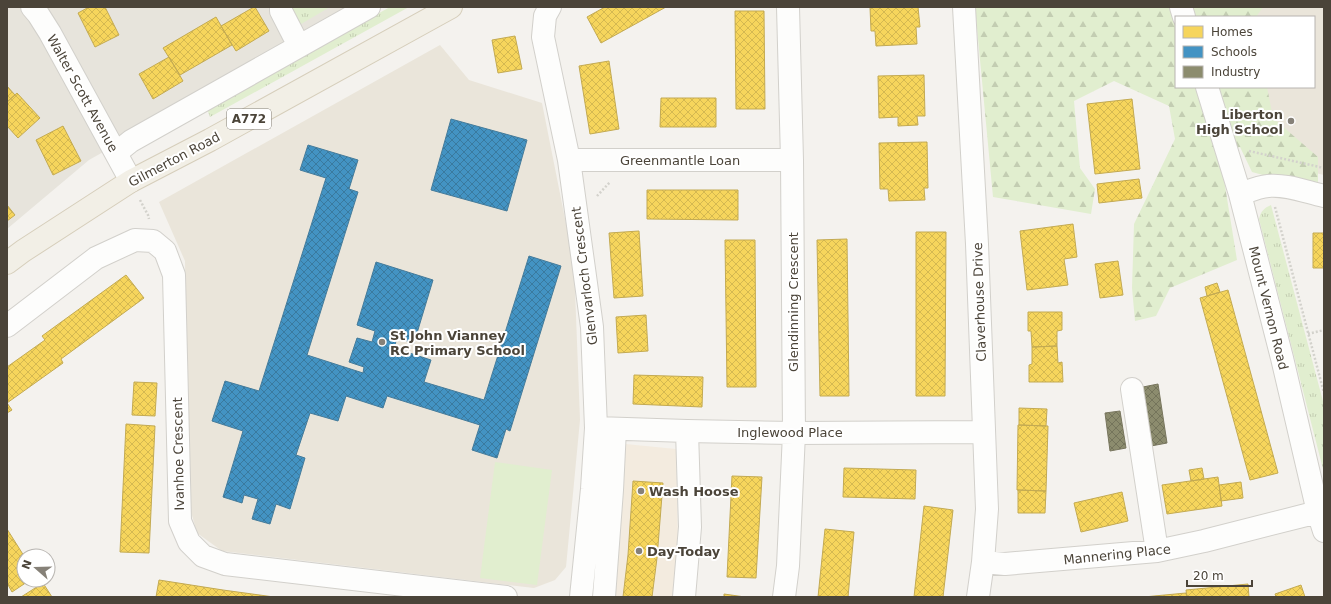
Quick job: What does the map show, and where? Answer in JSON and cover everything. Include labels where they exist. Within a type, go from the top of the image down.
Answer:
[{"type":"main road","name":"Gilmerton Road","points":[[7,263],[131,181],[217,136],[451,7]]},
{"type":"street","name":"Walter Scott Avenue","points":[[32,7],[50,33],[131,181]]},
{"type":"street","points":[[281,7],[280,11],[299,46]]},
{"type":"street","points":[[116,153],[131,141],[369,7]]},
{"type":"street","name":"Glenvarloch Crescent","points":[[550,7],[545,16],[544,37],[569,160],[605,429],[592,489],[581,597]]},
{"type":"street","name":"Glendinning Crescent","points":[[784,597],[788,566],[794,432],[792,160],[788,7]]},
{"type":"street","name":"Claverhouse Drive","points":[[964,7],[977,252],[987,509],[983,562],[978,597]]},
{"type":"street","name":"Mount Vernon Road","points":[[1207,88],[1240,194],[1282,358],[1321,521]]},
{"type":"street","name":"Greenmantle Loan","points":[[569,160],[792,160]]},
{"type":"street","points":[[1240,194],[1256,188],[1269,186],[1290,187],[1324,196]]},
{"type":"street","name":"Ivanhoe Crescent","points":[[7,326],[96,258],[135,240],[153,241],[165,251],[174,275],[180,521],[189,542],[203,556],[225,564],[364,589],[506,597]]},
{"type":"street","points":[[1132,389],[1157,552]]},
{"type":"street","points":[[604,597],[612,490],[605,429]]},
{"type":"street","name":"Inglewood Place","points":[[605,429],[794,432],[984,432]]},
{"type":"street","points":[[684,597],[690,527],[687,431]]},
{"type":"street","name":"Mannering Place","points":[[983,562],[1005,564],[1157,552],[1204,541],[1321,521]]},
{"type":"path","points":[[1229,156],[1250,151],[1324,168]]},
{"type":"path","points":[[577,216],[632,160]]},
{"type":"path","points":[[1269,186],[1324,392]]},
{"type":"path","points":[[143,205],[148,215]]},
{"type":"path","points":[[1308,334],[1324,330]]},
{"type":"shaded area","points":[[7,7],[360,7],[89,160],[7,229]]},
{"type":"shaded area","name":"Liberton High School","points":[[1227,7],[1324,7],[1324,175],[1266,161],[1249,88],[1315,88],[1315,16],[1230,16]]},
{"type":"shaded area","name":"St John Vianney RC Primary School","points":[[440,45],[469,80],[542,103],[574,264],[580,420],[566,567],[555,580],[534,588],[222,551],[197,533],[188,501],[185,261],[159,202]]},
{"type":"shaded area","points":[[605,442],[676,449],[678,541],[672,597],[593,597]]},
{"type":"green space","points":[[290,7],[330,7],[296,27]]},
{"type":"green space","points":[[390,7],[409,7],[210,117],[207,109]]},
{"type":"green space","points":[[975,7],[1263,7],[1257,16],[1175,16],[1175,88],[1267,88],[1273,118],[1318,157],[1318,182],[1274,178],[1252,172],[1240,147],[1220,155],[1237,260],[1170,288],[1156,316],[1135,321],[1132,288],[1134,224],[1175,139],[1169,106],[1114,81],[1074,101],[1080,168],[1095,189],[1091,214],[993,197]]},
{"type":"green space","points":[[1271,205],[1324,405],[1324,473],[1259,219],[1263,210]]},
{"type":"green space","points":[[495,462],[552,470],[537,585],[480,578]]},
{"type":"building: Homes","points":[[89,7],[105,7],[119,35],[95,47],[78,13]]},
{"type":"building: Homes","points":[[254,7],[269,31],[236,51],[221,26]]},
{"type":"building: Homes","points":[[605,7],[666,7],[601,43],[587,17]]},
{"type":"building: Homes","points":[[870,7],[918,7],[920,27],[916,27],[917,44],[876,46],[875,31],[871,31]]},
{"type":"building: Homes","points":[[735,11],[764,11],[765,109],[736,109]]},
{"type":"building: Homes","points":[[216,17],[232,45],[180,75],[163,48]]},
{"type":"building: Homes","points":[[515,36],[522,69],[498,73],[492,40]]},
{"type":"building: Homes","points":[[169,57],[183,81],[153,99],[139,74]]},
{"type":"building: Homes","points":[[609,61],[619,129],[590,134],[579,66]]},
{"type":"building: Homes","points":[[924,75],[925,116],[917,116],[918,125],[898,126],[898,117],[879,118],[878,76]]},
{"type":"building: Homes","points":[[7,86],[15,95],[7,102]]},
{"type":"building: Homes","points":[[17,93],[40,118],[18,138],[7,126],[7,102]]},
{"type":"building: Homes","points":[[661,98],[716,98],[716,127],[660,127]]},
{"type":"building: Homes","points":[[1132,99],[1140,169],[1095,174],[1087,104]]},
{"type":"building: Homes","points":[[63,126],[81,161],[53,175],[36,140]]},
{"type":"building: Homes","points":[[927,142],[928,188],[924,188],[925,200],[889,201],[888,189],[880,189],[879,143]]},
{"type":"building: Homes","points":[[1139,179],[1142,198],[1099,203],[1097,184]]},
{"type":"building: Homes","points":[[647,190],[738,190],[738,220],[647,219]]},
{"type":"building: Homes","points":[[7,205],[15,215],[7,221]]},
{"type":"building: Homes","points":[[1073,224],[1077,257],[1064,259],[1068,285],[1027,290],[1020,231]]},
{"type":"building: Homes","points":[[639,231],[643,296],[614,298],[609,233]]},
{"type":"building: Homes","points":[[916,232],[946,232],[945,396],[916,396]]},
{"type":"building: Homes","points":[[1313,233],[1324,233],[1324,268],[1313,268]]},
{"type":"building: Homes","points":[[847,239],[849,396],[820,396],[817,240]]},
{"type":"building: Homes","points":[[725,240],[755,240],[756,387],[727,387]]},
{"type":"building: Homes","points":[[1118,261],[1123,295],[1100,298],[1095,264]]},
{"type":"building: Homes","points":[[126,275],[144,298],[61,359],[63,363],[7,403],[7,367],[45,340],[42,336]]},
{"type":"building: Homes","points":[[1217,283],[1220,292],[1207,296],[1205,287]]},
{"type":"building: Homes","points":[[1228,290],[1278,473],[1250,480],[1200,298]]},
{"type":"building: Homes","points":[[1028,312],[1062,312],[1062,330],[1057,331],[1057,346],[1032,347],[1031,331],[1028,331]]},
{"type":"building: Homes","points":[[646,315],[648,351],[618,353],[616,317]]},
{"type":"building: Homes","points":[[1057,346],[1058,363],[1062,362],[1063,382],[1029,382],[1029,365],[1032,364],[1032,347]]},
{"type":"building: Homes","points":[[634,375],[703,377],[702,407],[633,404]]},
{"type":"building: Homes","points":[[134,382],[157,383],[155,416],[132,415]]},
{"type":"building: Homes","points":[[7,403],[12,410],[7,413]]},
{"type":"building: Homes","points":[[1019,408],[1047,409],[1046,426],[1019,425]]},
{"type":"building: Homes","points":[[126,424],[155,426],[149,553],[120,552]]},
{"type":"building: Homes","points":[[1018,425],[1048,426],[1046,491],[1017,490]]},
{"type":"building: Homes","points":[[844,468],[916,470],[915,499],[843,497]]},
{"type":"building: Homes","points":[[1202,468],[1204,479],[1191,481],[1189,470]]},
{"type":"building: Homes","points":[[732,476],[762,477],[756,578],[727,577]]},
{"type":"building: Homes","points":[[1218,477],[1222,506],[1167,514],[1162,485]]},
{"type":"building: Homes","points":[[633,481],[663,483],[657,558],[652,597],[623,597],[628,555]]},
{"type":"building: Homes","points":[[1241,482],[1243,498],[1221,501],[1219,485]]},
{"type":"building: Homes","points":[[1018,490],[1046,491],[1045,513],[1018,513]]},
{"type":"building: Homes","points":[[1122,492],[1128,521],[1081,532],[1074,503]]},
{"type":"building: Homes","points":[[924,506],[953,510],[943,597],[914,597]]},
{"type":"building: Homes","points":[[7,529],[19,548],[16,548],[16,588],[18,588],[12,592],[7,583]]},
{"type":"building: Homes","points":[[825,529],[854,532],[848,597],[818,597]]},
{"type":"building: Homes","points":[[159,580],[223,590],[274,597],[156,597]]},
{"type":"building: Homes","points":[[1248,584],[1249,597],[1187,597],[1186,590]]},
{"type":"building: Homes","points":[[1301,585],[1305,597],[1276,597],[1275,594]]},
{"type":"building: Homes","points":[[35,588],[46,588],[52,597],[21,597]]},
{"type":"building: Homes","points":[[1186,593],[1187,597],[1144,597],[1154,596]]},
{"type":"building: Homes","points":[[724,594],[745,597],[724,597]]},
{"type":"building: Schools","points":[[451,119],[527,140],[507,211],[431,190]]},
{"type":"building: Schools","points":[[308,145],[358,160],[349,189],[358,192],[307,355],[363,373],[364,367],[349,362],[357,338],[372,342],[375,331],[357,325],[376,262],[433,280],[414,343],[397,338],[394,348],[431,360],[424,382],[484,400],[529,256],[561,266],[510,431],[506,429],[497,458],[472,450],[480,425],[387,396],[383,408],[346,396],[338,421],[310,413],[296,455],[305,458],[290,509],[276,504],[270,524],[252,519],[258,499],[244,495],[242,503],[223,497],[243,431],[212,421],[225,381],[259,391],[326,178],[300,170]]},
{"type":"building: Industry","points":[[1158,384],[1167,443],[1151,446],[1143,387]]},
{"type":"building: Industry","points":[[1120,411],[1126,448],[1110,451],[1105,413]]},
{"type":"place","name":"Liberton High School","points":[[1291,121]]},
{"type":"place","name":"St John Vianney RC Primary School","points":[[382,342]]},
{"type":"place","name":"Wash Hoose","points":[[641,491]]},
{"type":"place","name":"Day-Today","points":[[639,551]]}]
